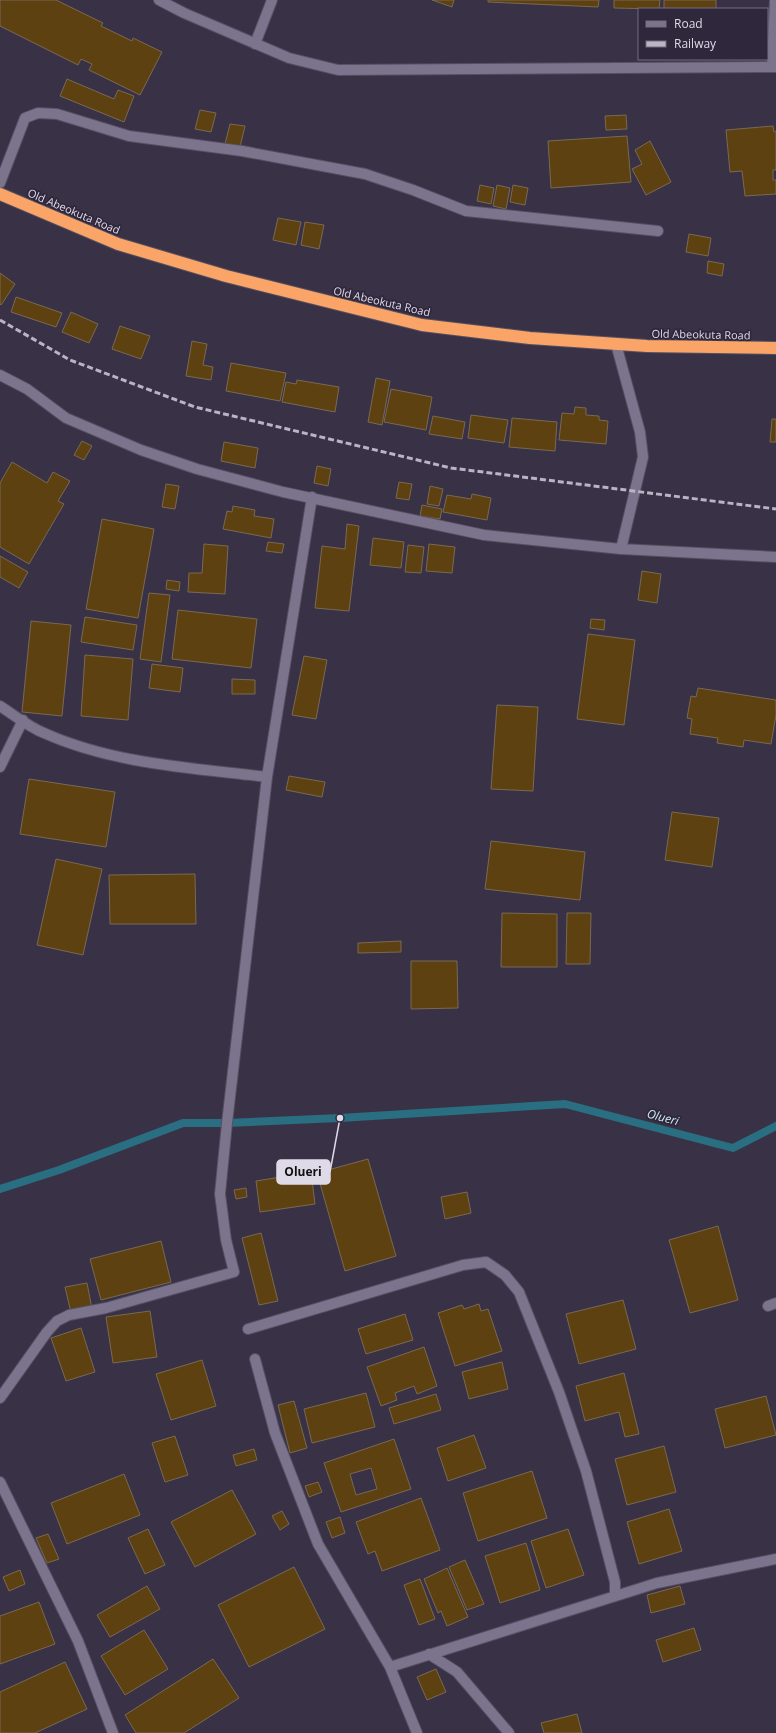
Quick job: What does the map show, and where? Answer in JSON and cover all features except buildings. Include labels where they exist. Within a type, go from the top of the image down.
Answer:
[{"type":"highway","name":"Old Abeokuta Road","points":[[0,194],[118,244],[226,276],[341,306],[422,325],[530,338],[646,346],[776,348]]},
{"type":"street","points":[[159,0],[184,14],[289,58],[338,70],[774,67],[775,0]]},
{"type":"street","points":[[255,44],[272,0]]},
{"type":"street","points":[[0,183],[25,118],[38,114],[57,114],[129,136],[242,151],[365,174],[413,190],[466,211],[658,231]]},
{"type":"street","points":[[616,344],[640,432],[643,457],[621,549]]},
{"type":"street","points":[[0,376],[27,389],[66,418],[141,450],[197,469],[312,497],[484,535],[621,549],[776,557]]},
{"type":"street","points":[[0,1398],[47,1332],[57,1321],[69,1315],[106,1308],[234,1272],[226,1240],[220,1194],[267,777],[312,497]]},
{"type":"street","points":[[0,706],[42,733],[84,748],[164,764],[267,777]]},
{"type":"street","points":[[0,767],[22,720]]},
{"type":"street","points":[[248,1329],[463,1265],[486,1262],[505,1275],[519,1292],[559,1392],[586,1471],[615,1582],[616,1596]]},
{"type":"street","points":[[255,1359],[276,1433],[318,1544],[390,1667],[417,1733]]},
{"type":"street","points":[[0,1482],[78,1641],[113,1733]]},
{"type":"street","points":[[390,1667],[656,1582],[776,1559]]},
{"type":"street","points":[[429,1654],[457,1672],[509,1733]]},
{"type":"waterway","name":"Olueri","points":[[0,1189],[59,1170],[183,1123],[227,1123],[340,1118],[565,1104],[733,1148],[776,1126]]},
{"type":"railway","points":[[0,320],[70,360],[195,407],[451,468],[776,509]]},
{"type":"place","name":"Olueri","points":[[340,1118]]}]
